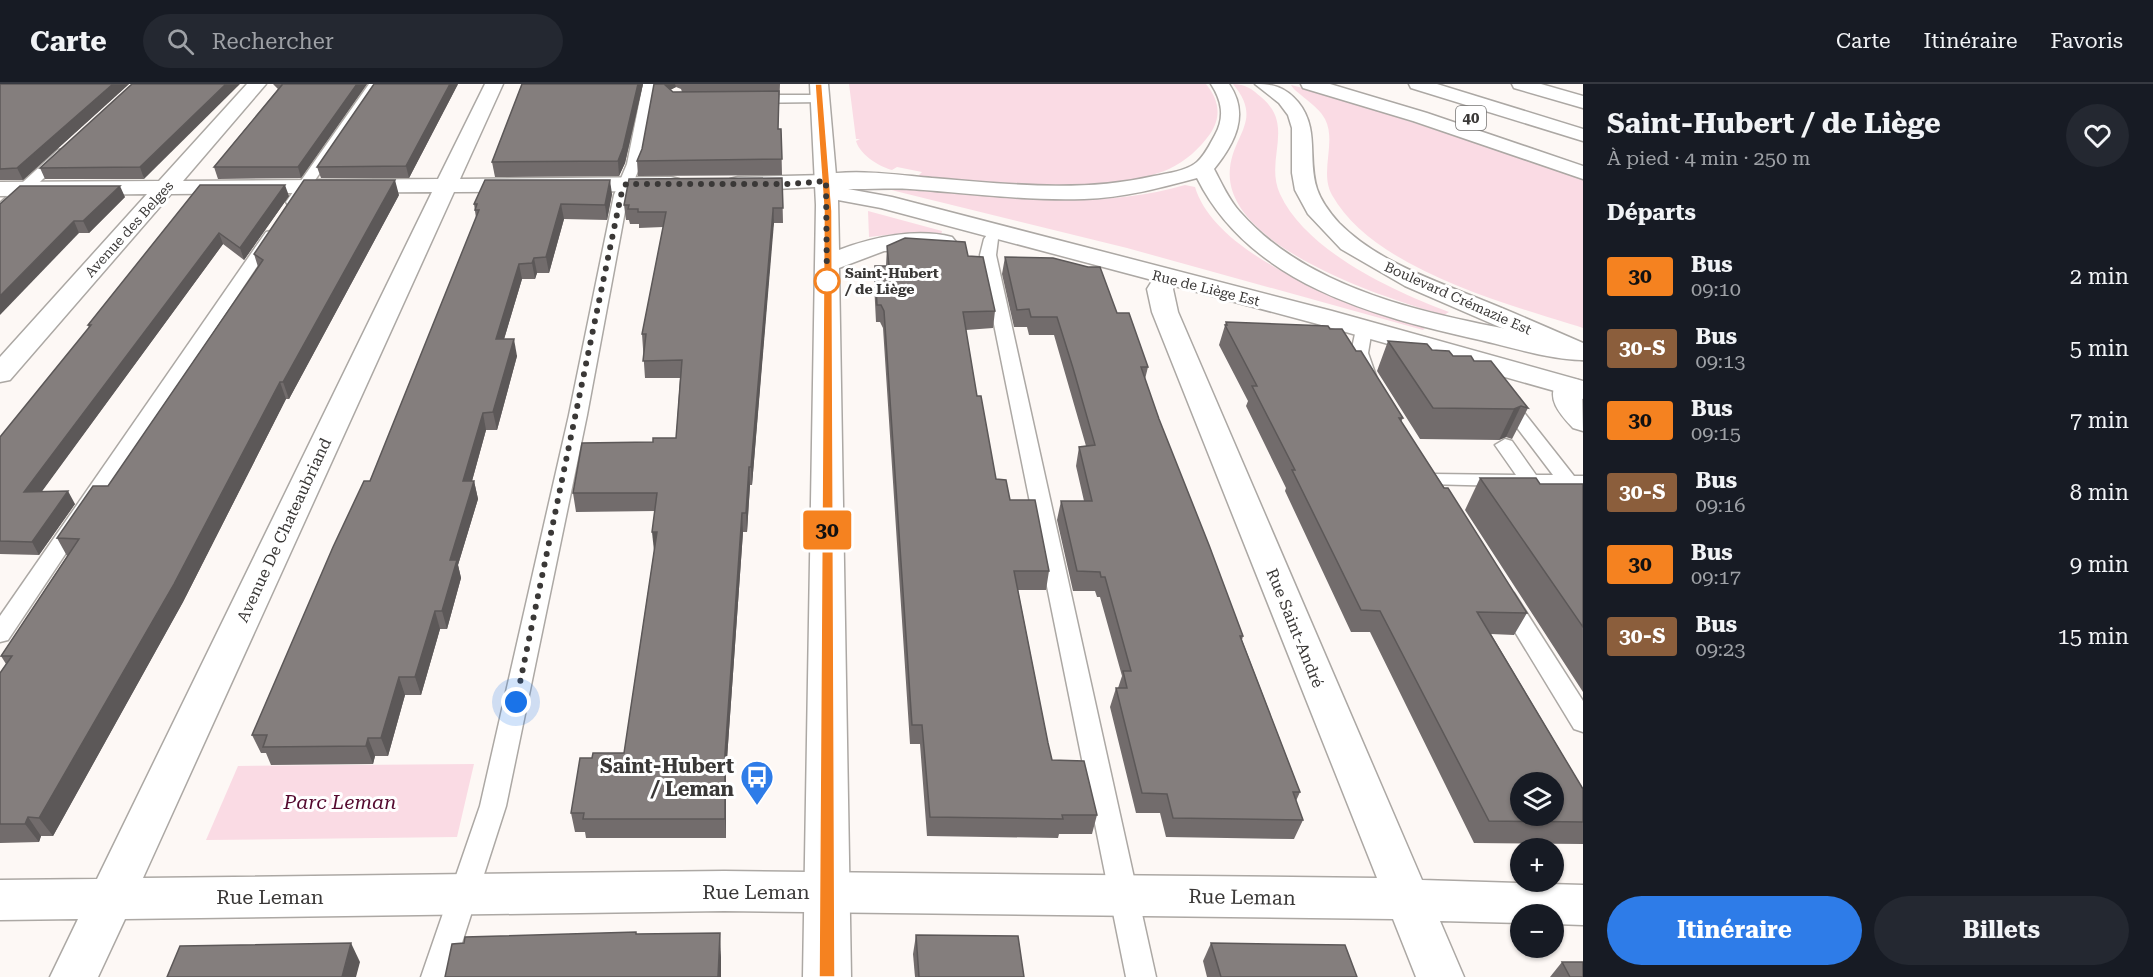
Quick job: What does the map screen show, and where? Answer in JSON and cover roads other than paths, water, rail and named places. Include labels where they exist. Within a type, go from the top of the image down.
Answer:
[{"type":"main road","name":"Avenue des Belges","points":[[0,374],[257,84]]},
{"type":"main road","name":"Avenue De Chateaubriand","points":[[74,977],[494,84]]},
{"type":"main road","points":[[718,184],[827,187],[880,178],[986,190],[1091,192],[1145,186],[1203,168],[1227,132],[1233,116],[1230,101],[1220,84]]},
{"type":"main road","name":"Boulevard Crémazie Est","points":[[1203,168],[1223,206],[1243,229],[1275,254],[1315,277],[1370,301],[1462,330],[1581,352],[1425,285],[1381,264],[1349,243],[1317,210],[1306,189],[1301,162],[1304,131],[1301,117],[1289,102],[1264,84]]},
{"type":"main road","points":[[1310,84],[1420,117],[1583,173]]},
{"type":"main road","name":"40","points":[[1359,84],[1583,155]]},
{"type":"main road","name":"40","points":[[1418,84],[1583,135]]},
{"type":"main road","points":[[1467,84],[1583,120]]},
{"type":"main road","points":[[1521,84],[1583,102]]},
{"type":"main road","points":[[819,91],[827,187],[827,977]]},
{"type":"main road","points":[[0,189],[695,184]]},
{"type":"main road","points":[[827,187],[865,197],[993,239]]},
{"type":"main road","points":[[827,264],[864,247],[899,240],[993,239]]},
{"type":"main road","name":"Rue de Liège Est","points":[[993,239],[1166,278],[1364,329],[1575,388]]},
{"type":"main road","name":"Rue Saint-André","points":[[1166,278],[1160,289],[1165,312],[1440,977]]},
{"type":"main road","points":[[1575,388],[1567,400],[1583,422]]},
{"type":"main road","name":"Rue Leman","points":[[0,900],[724,891],[1407,900],[1583,905]]},
{"type":"lane","points":[[0,634],[375,84]]},
{"type":"lane","points":[[436,977],[444,939],[481,853],[493,806],[578,415],[621,195],[634,164],[649,84]]},
{"type":"lane","points":[[732,99],[819,91]]},
{"type":"lane","points":[[0,211],[71,146]]},
{"type":"lane","points":[[993,239],[988,255],[1141,977]]},
{"type":"lane","points":[[1364,329],[1358,348],[1358,360],[1379,396]]},
{"type":"lane","points":[[1506,400],[1576,482]]},
{"type":"lane","points":[[1505,445],[1531,482]]},
{"type":"lane","points":[[1420,462],[1445,501]]},
{"type":"lane","points":[[1432,480],[1576,482]]},
{"type":"lane","points":[[1495,582],[1583,722]]},
{"type":"place","name":"Saint-Hubert / de Liège","points":[[827,281]]},
{"type":"place","name":"Saint-Hubert / Leman","points":[[757,806]]},
{"type":"park label","name":"Parc Leman","points":[[340,802]]}]
